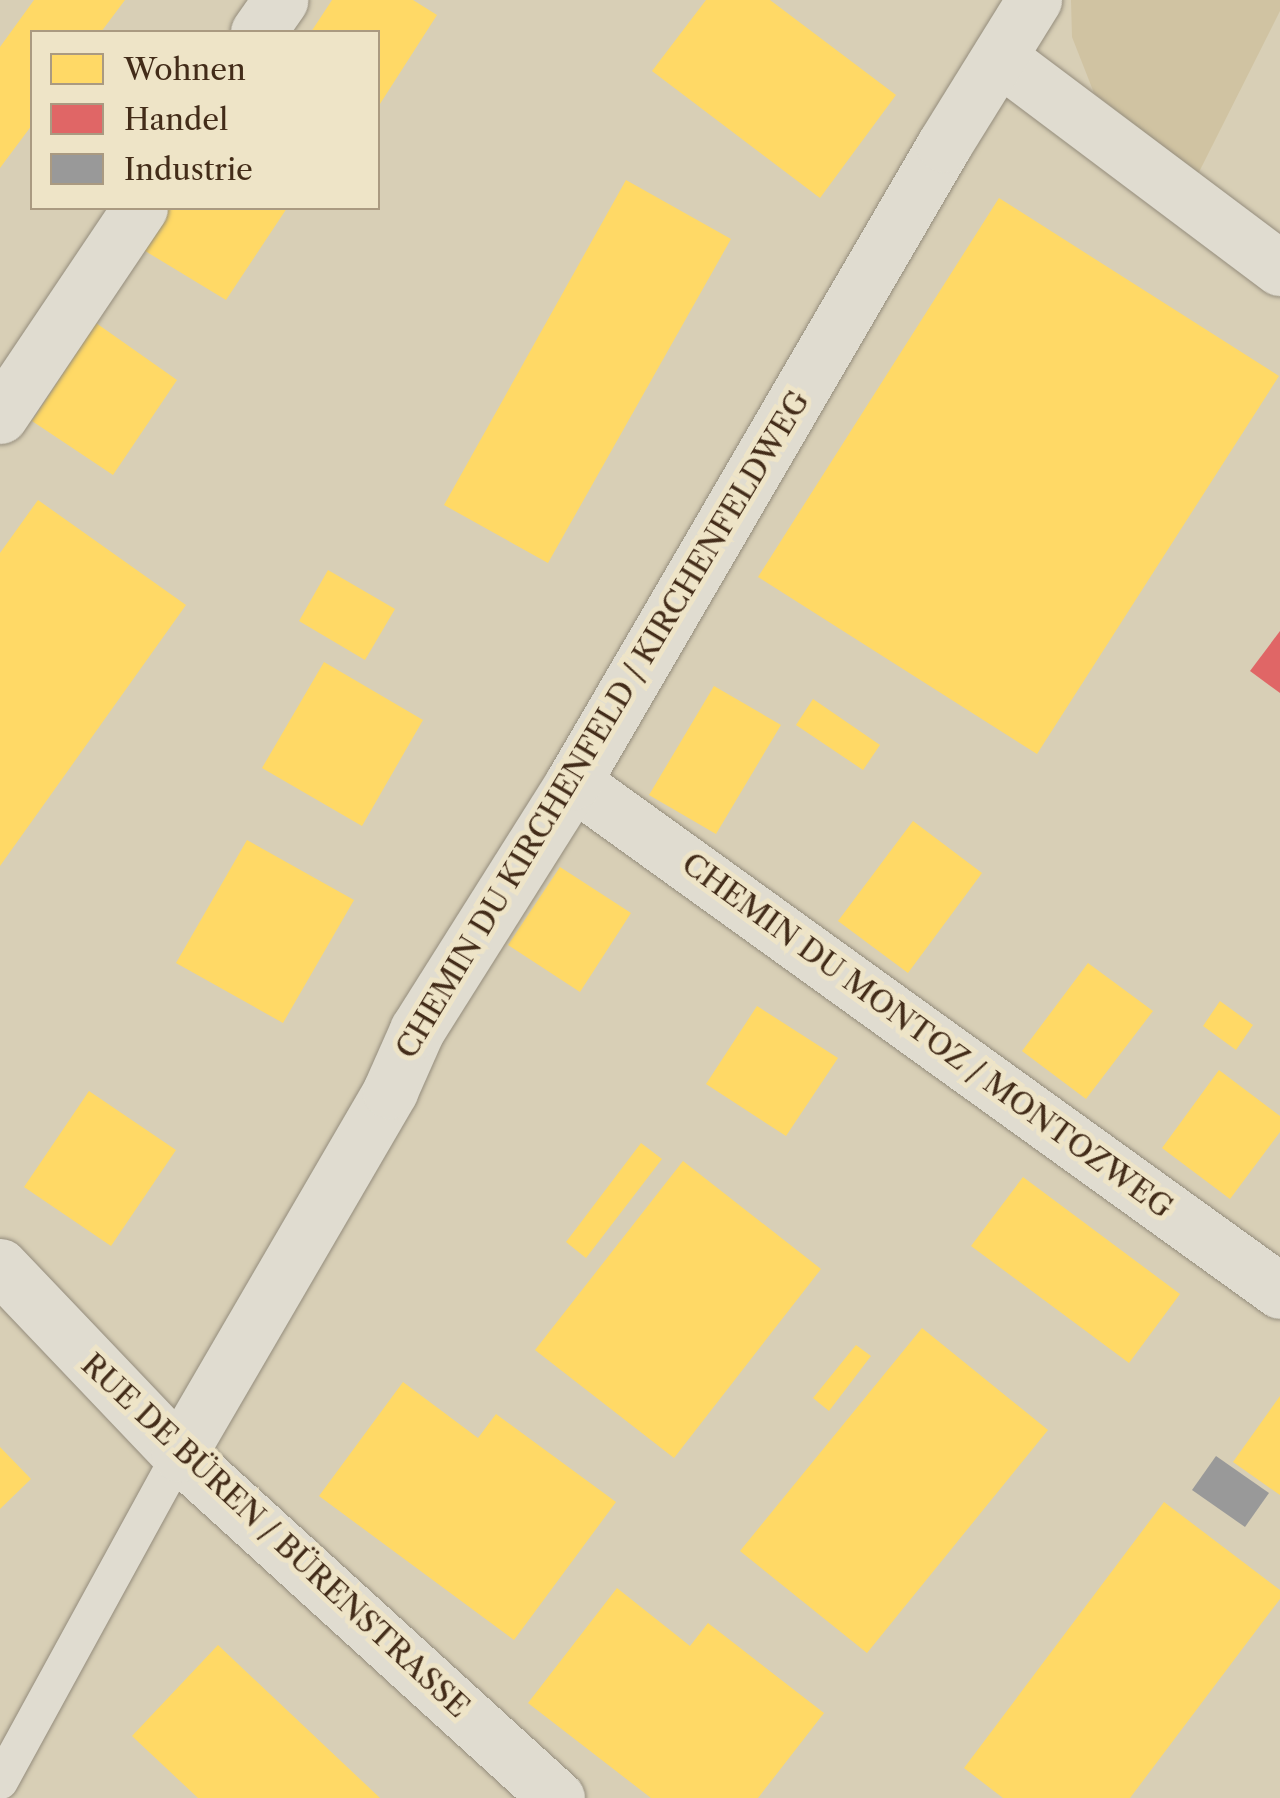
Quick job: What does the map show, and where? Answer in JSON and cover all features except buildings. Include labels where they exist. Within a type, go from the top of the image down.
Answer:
[{"type":"street","points":[[259,30],[280,0]]},
{"type":"street","name":"CHEMIN DU KIRCHENFELD / KIRCHENFELDWEG","points":[[179,1454],[390,1091],[417,1030],[574,782],[944,145],[1034,0]]},
{"type":"street","points":[[1000,58],[1277,259]]},
{"type":"street","points":[[0,416],[139,210]]},
{"type":"street","name":"CHEMIN DU MONTOZ / MONTOZWEG","points":[[574,782],[1280,1291]]},
{"type":"street","name":"RUE DE BÜREN / BÜRENSTRASSE","points":[[0,1266],[179,1454],[557,1798]]},
{"type":"lane","points":[[0,1781],[179,1454]]},
{"type":"shaded area","points":[[1071,0],[1280,0],[1280,11],[1198,174],[1094,93],[1072,37]]}]
